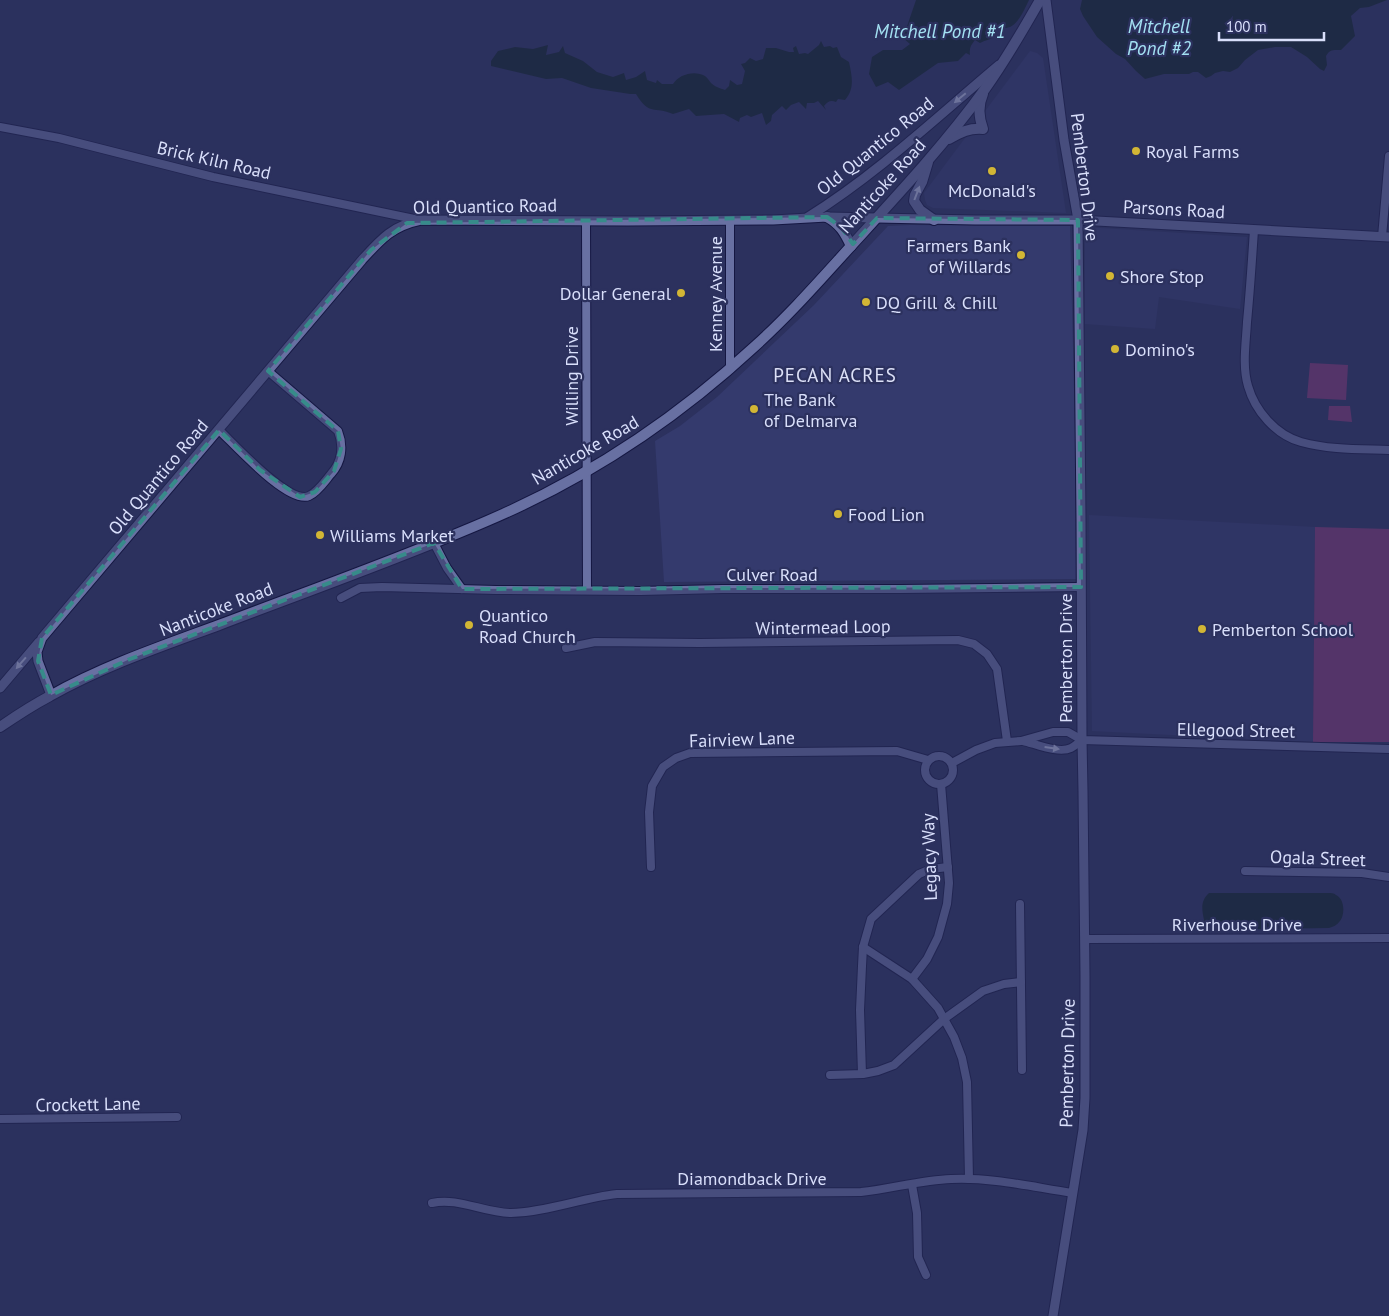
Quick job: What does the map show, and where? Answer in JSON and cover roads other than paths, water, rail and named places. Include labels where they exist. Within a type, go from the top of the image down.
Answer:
[{"type":"main road","name":"Nanticoke Road","points":[[0,727],[52,695],[130,659],[434,543],[507,513],[633,444],[691,402],[757,345],[877,218],[942,144],[985,88],[1040,0]]},
{"type":"main road","points":[[942,144],[971,128],[983,129],[980,121],[980,99],[985,88]]},
{"type":"main road","points":[[929,159],[914,201],[920,210],[934,220]]},
{"type":"main road","points":[[826,217],[841,227],[851,246]]},
{"type":"street","name":"Pemberton Drive","points":[[1046,0],[1064,140],[1078,220],[1085,939],[1083,1130],[1053,1316]]},
{"type":"street","name":"Old Quantico Road","points":[[0,688],[362,260],[379,241],[397,228],[407,223],[421,220],[586,221],[807,218],[858,182],[921,132],[1003,62]]},
{"type":"street","name":"Brick Kiln Road","points":[[0,126],[59,138],[213,177],[421,220]]},
{"type":"street","points":[[1385,237],[1389,156]]},
{"type":"street","name":"Parsons Road","points":[[807,218],[1078,220],[1385,237]]},
{"type":"street","name":"Kenney Avenue","points":[[730,220],[730,369]]},
{"type":"street","name":"Willing Drive","points":[[586,221],[587,590]]},
{"type":"street","points":[[1254,230],[1245,369],[1248,386],[1256,406],[1280,432],[1300,442],[1332,448],[1389,450]]},
{"type":"street","points":[[219,430],[260,470],[290,493],[300,497],[309,496],[315,492],[334,472],[340,462],[341,455],[338,431],[268,371]]},
{"type":"street","points":[[434,543],[447,568],[462,589]]},
{"type":"street","name":"Culver Road","points":[[341,598],[360,588],[382,587],[640,591],[1081,586]]},
{"type":"street","points":[[42,638],[37,652],[38,661],[52,695]]},
{"type":"street","name":"Wintermead Loop","points":[[566,648],[595,642],[700,643],[958,640],[974,644],[987,654],[997,668],[1007,742]]},
{"type":"street","points":[[952,763],[985,747],[1057,732],[1068,732],[1082,740],[1070,749],[1048,748],[1021,741]]},
{"type":"street","name":"Ellegood Street","points":[[1082,740],[1389,749]]},
{"type":"street","name":"Fairview Lane","points":[[651,868],[649,812],[652,786],[663,767],[676,758],[690,753],[897,751],[928,760]]},
{"type":"street","points":[[933,756],[946,757],[952,763],[952,776],[945,783],[935,784],[926,777],[924,770],[928,760],[933,756]]},
{"type":"street","name":"Legacy Way","points":[[912,979],[930,953],[938,937],[949,893],[940,784]]},
{"type":"street","points":[[862,1074],[860,1010],[864,947],[871,919],[919,874],[931,869],[948,867]]},
{"type":"street","name":"Ogala Street","points":[[1245,871],[1362,873],[1389,877]]},
{"type":"street","points":[[1020,904],[1022,1070]]},
{"type":"street","name":"Riverhouse Drive","points":[[1085,939],[1389,938]]},
{"type":"street","points":[[864,947],[912,979],[931,1000],[954,1037],[966,1071],[969,1178]]},
{"type":"street","points":[[830,1075],[862,1074],[894,1065],[944,1019],[983,991],[1004,984],[1021,982]]},
{"type":"street","name":"Crockett Lane","points":[[0,1119],[177,1118]]},
{"type":"street","name":"Diamondback Drive","points":[[432,1203],[450,1202],[490,1211],[510,1213],[540,1210],[594,1197],[623,1194],[876,1191],[937,1180],[969,1178],[1073,1193]]},
{"type":"street","points":[[912,1185],[917,1213],[918,1257],[926,1275]]},
{"type":"water","name":"Mitchell Pond #1","points":[[916,0],[1029,0],[1013,25],[995,31],[994,37],[991,39],[980,43],[975,40],[970,50],[970,55],[966,53],[958,61],[938,63],[899,90],[888,82],[876,87],[869,74],[872,57],[883,50],[902,50],[910,44],[903,38]]},
{"type":"water","name":"Mitchell Pond #2","points":[[1082,0],[1387,0],[1369,7],[1360,8],[1351,16],[1355,36],[1341,50],[1332,50],[1327,54],[1327,65],[1324,71],[1291,47],[1275,47],[1258,50],[1238,68],[1230,72],[1215,73],[1206,78],[1198,72],[1193,72],[1189,74],[1164,74],[1145,79],[1125,59],[1116,54],[1097,37],[1080,9]]},
{"type":"water","points":[[821,41],[824,47],[837,47],[841,57],[849,62],[852,82],[848,96],[845,100],[838,99],[836,102],[828,102],[824,106],[826,110],[818,101],[807,103],[806,109],[799,102],[791,105],[786,110],[782,106],[772,115],[771,121],[766,125],[762,113],[751,117],[747,115],[740,118],[739,122],[724,114],[696,116],[689,109],[673,114],[648,108],[636,94],[591,88],[562,78],[546,79],[491,66],[491,61],[498,51],[515,47],[533,49],[548,45],[546,55],[559,52],[563,46],[565,53],[583,61],[597,72],[613,77],[624,73],[626,80],[636,77],[645,71],[647,80],[656,83],[657,80],[662,84],[673,84],[683,75],[697,73],[705,76],[713,84],[725,90],[729,86],[730,80],[737,85],[742,84],[745,71],[741,64],[750,58],[756,61],[763,59],[766,48],[794,52],[793,48],[796,46],[799,54],[808,54]]},
{"type":"water","points":[[1209,893],[1332,893],[1339,897],[1343,903],[1343,915],[1338,924],[1329,928],[1219,930],[1207,924],[1197,928],[1204,920],[1203,902]]},
{"type":"place","name":"Royal Farms","points":[[1136,151]]},
{"type":"place","name":"McDonald's","points":[[992,171]]},
{"type":"place","name":"Farmers Bank of Willards","points":[[1021,255]]},
{"type":"place","name":"Shore Stop","points":[[1110,276]]},
{"type":"place","name":"Dollar General","points":[[681,293]]},
{"type":"place","name":"DQ Grill & Chill","points":[[866,302]]},
{"type":"place","name":"Domino's","points":[[1115,349]]},
{"type":"place","name":"The Bank of Delmarva","points":[[754,409]]},
{"type":"place","name":"Food Lion","points":[[838,514]]},
{"type":"place","name":"Williams Market","points":[[320,535]]},
{"type":"place","name":"Quantico Road Church","points":[[469,625]]},
{"type":"place","name":"Pemberton School","points":[[1202,629]]},
{"type":"district","name":"PECAN ACRES","points":[[835,375]]}]
